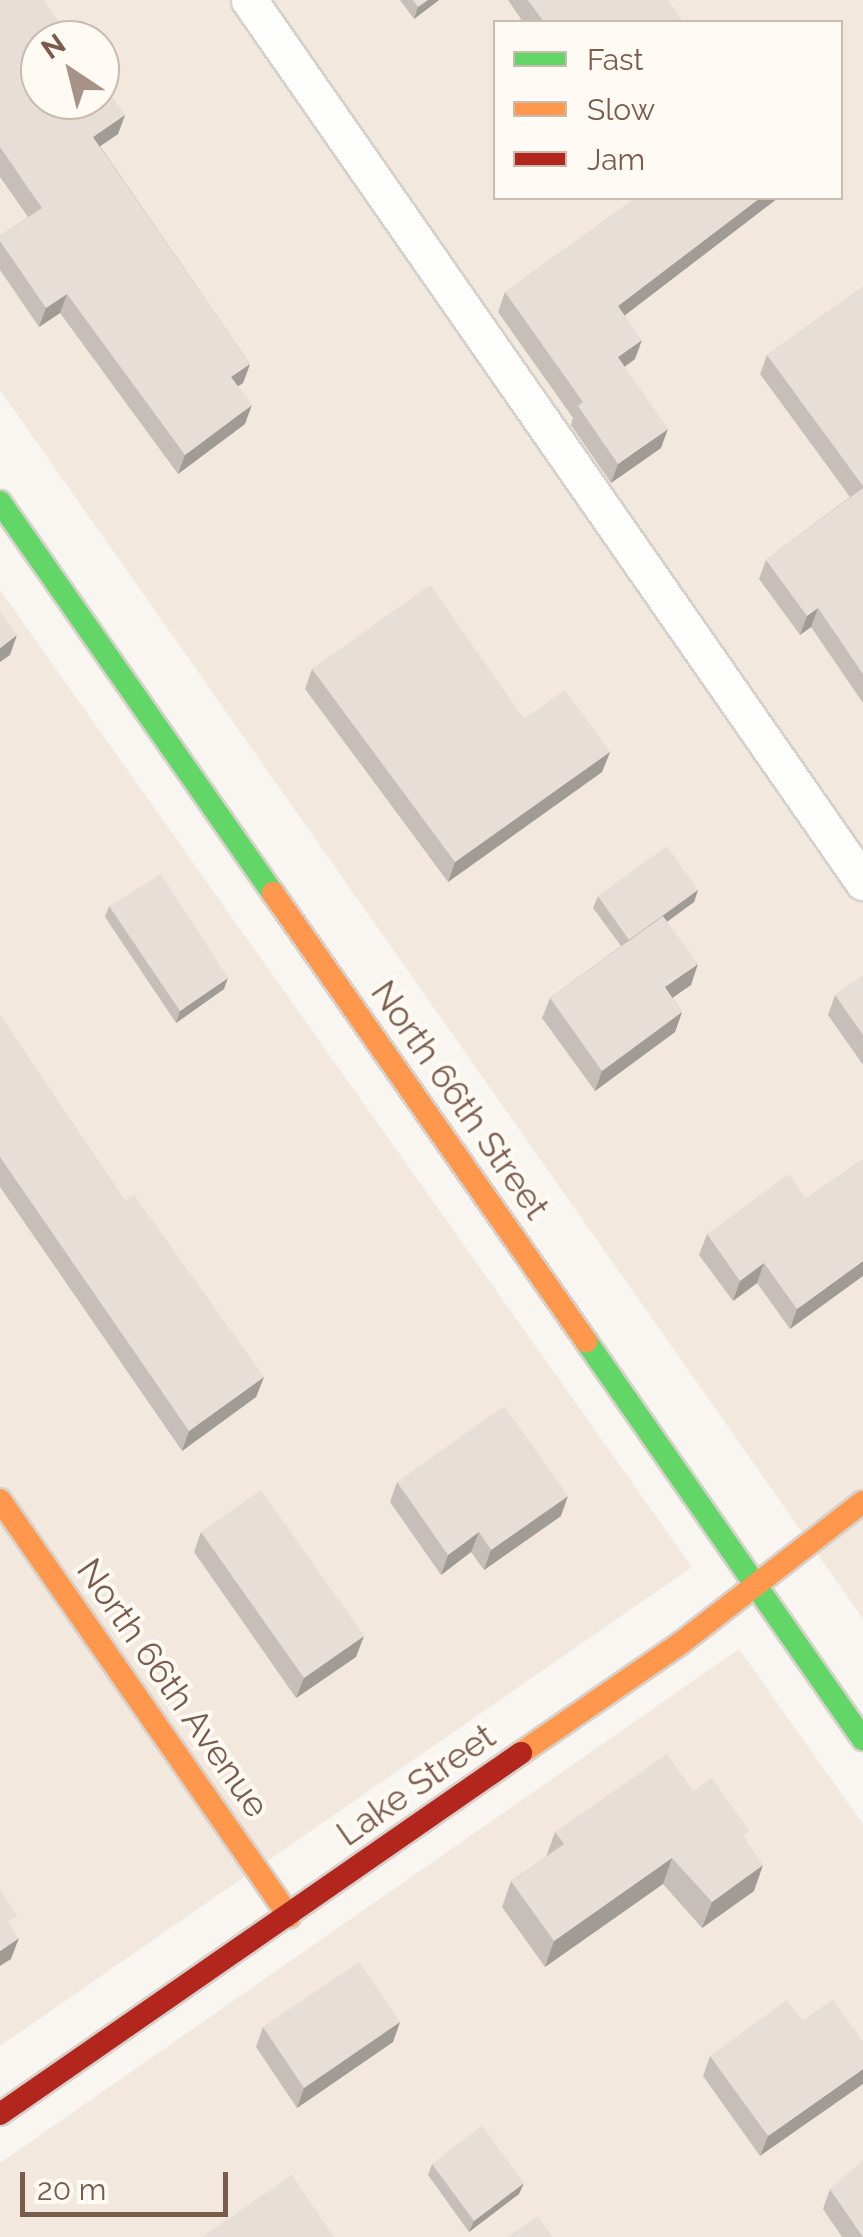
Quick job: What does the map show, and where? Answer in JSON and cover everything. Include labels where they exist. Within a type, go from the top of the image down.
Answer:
[{"type":"street","name":"North 66th Street","points":[[0,502],[863,1738]]},
{"type":"street","name":"North 66th Avenue","points":[[0,1500],[289,1916]]},
{"type":"street","name":"Lake Street","points":[[0,2114],[289,1916],[756,1585],[863,1502]]},
{"type":"lane","points":[[249,0],[863,882]]},
{"type":"shaded area","points":[[0,0],[863,0],[863,1619],[0,390]]},
{"type":"shaded area","points":[[0,590],[692,1567],[0,2046]]},
{"type":"shaded area","points":[[739,1649],[863,1824],[863,2237],[0,2237],[0,2163]]},
{"type":"building","points":[[0,0],[44,0],[58,20],[20,20],[20,120],[118,120],[93,137],[250,364],[231,377],[252,405],[185,455],[67,294],[46,308],[0,241],[0,236],[42,208],[0,147]]},
{"type":"building","points":[[528,0],[667,0],[682,20],[543,20]]},
{"type":"building","points":[[633,200],[757,200],[618,306],[642,340],[618,357],[668,429],[618,464],[578,406],[583,402],[505,292]]},
{"type":"building","points":[[863,287],[863,486],[767,355]]},
{"type":"building","points":[[863,488],[863,674],[818,608],[807,616],[766,560]]},
{"type":"building","points":[[430,585],[524,719],[565,690],[610,752],[455,862],[312,669]]},
{"type":"building","points":[[0,612],[17,635],[0,648]]},
{"type":"building","points":[[667,846],[698,890],[629,940],[598,896]]},
{"type":"building","points":[[161,874],[228,978],[180,1011],[109,906]]},
{"type":"building","points":[[663,916],[698,964],[665,987],[682,1012],[602,1071],[550,998]]},
{"type":"building","points":[[863,976],[863,1035],[835,995]]},
{"type":"building","points":[[0,1016],[125,1201],[134,1195],[264,1377],[189,1431],[0,1157]]},
{"type":"building","points":[[863,1159],[863,1261],[797,1309],[764,1263],[740,1281],[707,1234],[789,1174],[806,1199]]},
{"type":"building","points":[[504,1406],[568,1496],[491,1550],[479,1532],[448,1555],[397,1482]]},
{"type":"building","points":[[261,1490],[364,1636],[304,1678],[201,1532]]},
{"type":"building","points":[[667,1754],[693,1791],[712,1778],[749,1831],[743,1836],[763,1865],[712,1902],[672,1858],[554,1941],[511,1881],[564,1844],[555,1832]]},
{"type":"building","points":[[0,1889],[17,1916],[8,1922],[19,1938],[0,1951]]},
{"type":"building","points":[[359,1962],[400,2022],[304,2088],[263,2027]]},
{"type":"building","points":[[787,2000],[803,2021],[833,2000],[863,2042],[863,2069],[768,2136],[710,2056]]},
{"type":"building","points":[[482,2126],[524,2183],[474,2221],[432,2164]]},
{"type":"building","points":[[863,2160],[863,2236],[830,2189]]},
{"type":"building","points":[[292,2175],[334,2237],[202,2237]]},
{"type":"building","points":[[538,2216],[553,2237],[507,2237]]},
{"type":"traffic: fast","points":[[0,502],[273,893]]},
{"type":"traffic: fast","points":[[586,1341],[863,1739]]},
{"type":"traffic: slow","points":[[273,893],[586,1341]]},
{"type":"traffic: slow","points":[[0,1500],[289,1916]]},
{"type":"traffic: slow","points":[[521,1753],[681,1643],[863,1502]]},
{"type":"traffic: jam","points":[[0,2114],[521,1753]]}]
